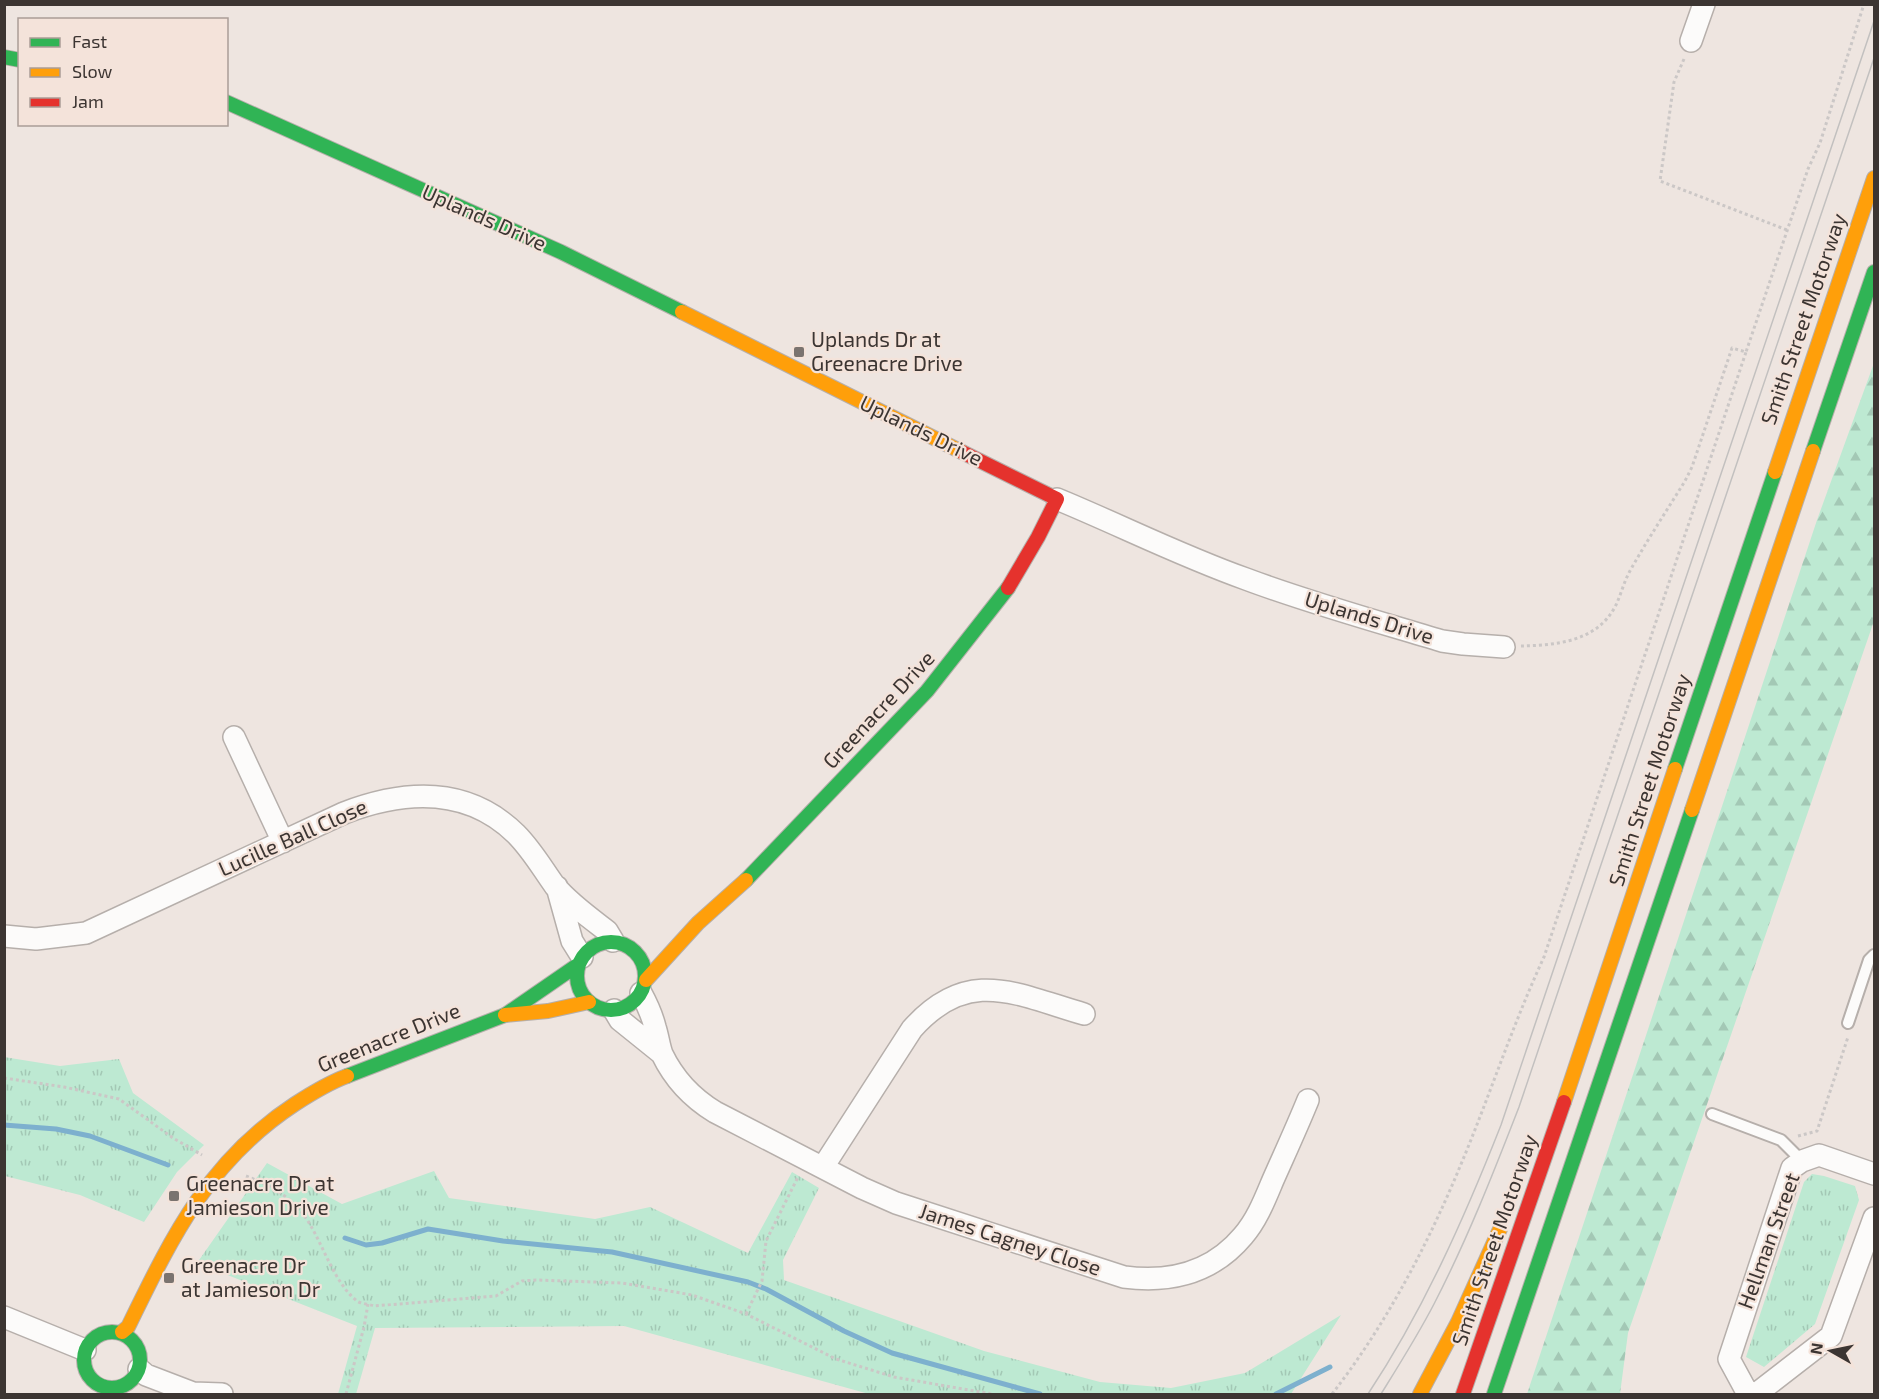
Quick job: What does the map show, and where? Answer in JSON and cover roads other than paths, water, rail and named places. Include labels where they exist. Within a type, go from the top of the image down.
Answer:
[{"type":"main road","name":"Uplands Drive","points":[[228,103],[561,252],[1057,498]]},
{"type":"main road","name":"Smith Street Motorway","points":[[1463,1395],[1553,1138],[1726,614],[1875,178]]},
{"type":"main road","points":[[1494,1395],[1875,272]]},
{"type":"main road","points":[[1858,320],[1875,295]]},
{"type":"main road","name":"Greenacre Drive","points":[[643,987],[698,922],[731,895],[770,856],[927,691],[1004,595],[1038,537],[1057,498]]},
{"type":"main road","name":"Greenacre Drive","points":[[669,935],[698,922]]},
{"type":"main road","points":[[613,941],[624,943],[641,958],[645,969],[643,987],[634,1002],[625,1008],[605,1010],[589,1002],[582,994],[578,985],[580,960],[596,945],[613,941]]},
{"type":"main road","points":[[633,949],[651,944]]},
{"type":"main road","name":"Greenacre Drive","points":[[505,1015],[580,960]]},
{"type":"main road","name":"Greenacre Drive","points":[[122,1332],[128,1327],[164,1254],[193,1205],[221,1167],[271,1120],[328,1083],[505,1015],[553,1010],[589,1002]]},
{"type":"main road","points":[[1526,1174],[1553,1138]]},
{"type":"main road","points":[[1420,1395],[1458,1322],[1506,1215]]},
{"type":"main road","points":[[122,1332],[135,1342],[139,1350],[140,1369],[128,1383],[120,1388],[99,1390],[87,1373],[84,1364],[85,1350],[90,1341],[102,1333],[122,1332]]},
{"type":"street","points":[[1691,41],[1704,4]]},
{"type":"street","name":"Uplands Drive","points":[[1057,498],[1185,556],[1306,600],[1442,640],[1504,647]]},
{"type":"street","points":[[234,736],[283,842]]},
{"type":"street","name":"Lucille Ball Close","points":[[4,936],[36,939],[86,933],[369,803],[403,797],[433,796],[475,806],[516,833],[533,852],[556,887],[607,932],[613,941]]},
{"type":"street","name":"Lucille Ball Close","points":[[556,887],[580,960]]},
{"type":"street","name":"James Cagney Close","points":[[643,987],[662,1053]]},
{"type":"street","points":[[815,1163],[912,1029],[940,1002],[973,990],[992,989],[1084,1014]]},
{"type":"street","name":"James Cagney Close","points":[[614,1010],[620,1020],[662,1053],[687,1090],[700,1103],[862,1188],[896,1203],[1106,1272],[1144,1280],[1186,1275],[1227,1253],[1244,1235],[1257,1215],[1308,1100]]},
{"type":"street","name":"Hellman Street","points":[[1748,1395],[1729,1359],[1792,1168],[1802,1161],[1819,1155],[1875,1174]]},
{"type":"street","points":[[1756,1395],[1831,1336],[1875,1218]]},
{"type":"street","points":[[4,1317],[85,1350]]},
{"type":"street","points":[[140,1369],[146,1375],[193,1394],[222,1395]]},
{"type":"lane","points":[[1848,1023],[1869,960],[1875,955]]},
{"type":"lane","points":[[1712,1114],[1781,1140],[1802,1161]]},
{"type":"waterway","points":[[4,1125],[56,1129],[90,1136],[168,1165]]},
{"type":"waterway","points":[[345,1238],[366,1245],[382,1243],[428,1229],[503,1241],[612,1252],[748,1282],[892,1353],[1040,1394]]},
{"type":"waterway","points":[[1276,1394],[1330,1367]]},
{"type":"tram line","points":[[1368,1394],[1407,1330],[1441,1264],[1501,1125],[1874,21]]},
{"type":"tram line","points":[[1381,1394],[1422,1327],[1458,1256],[1519,1107],[1874,58]]},
{"type":"place","name":"Uplands Dr at Greenacre Drive","points":[[799,352]]},
{"type":"place","name":"Greenacre Dr at Jamieson Drive","points":[[174,1196]]},
{"type":"place","name":"Greenacre Dr at Jamieson Dr","points":[[169,1278]]}]
